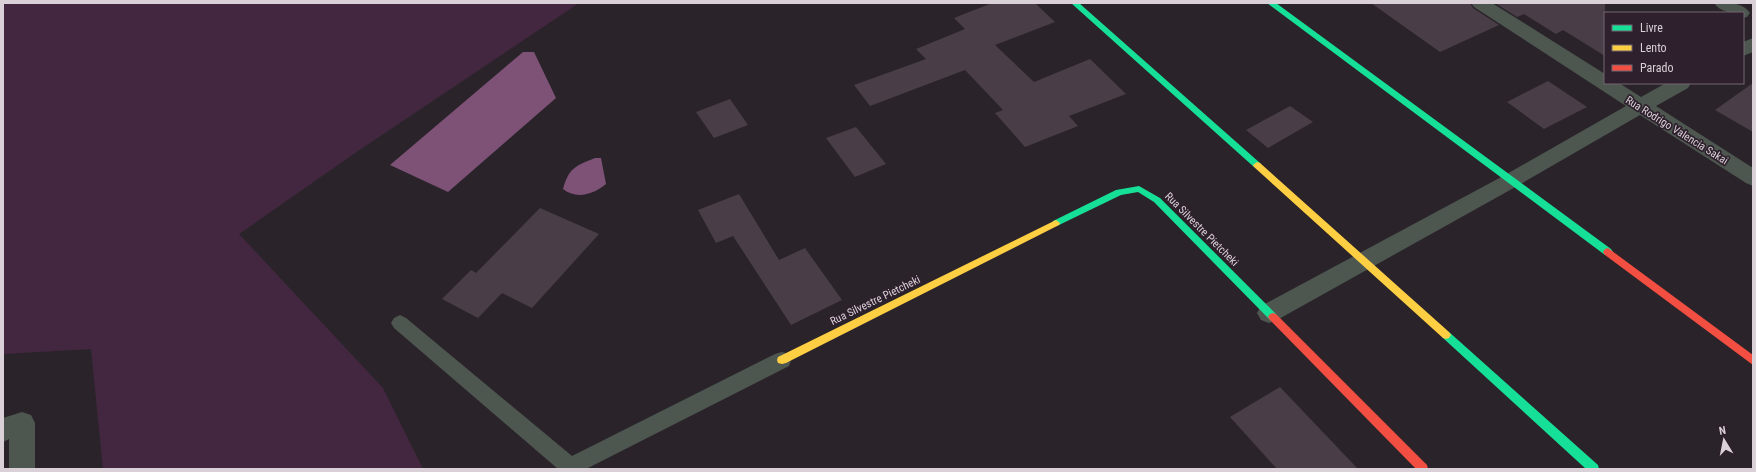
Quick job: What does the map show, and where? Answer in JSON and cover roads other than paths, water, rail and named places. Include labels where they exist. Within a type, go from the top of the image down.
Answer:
[{"type":"street","points":[[1075,3],[1594,469]]},
{"type":"street","points":[[1271,3],[1512,180],[1753,361]]},
{"type":"street","name":"Rua Rodrigo Valencia Sakai","points":[[1480,3],[1604,83]]},
{"type":"street","points":[[1723,3],[1739,12]]},
{"type":"street","points":[[1744,15],[1753,20]]},
{"type":"street","points":[[1744,49],[1753,44]]},
{"type":"street","name":"Rua Rodrigo Valencia Sakai","points":[[1605,84],[1753,178]]},
{"type":"street","points":[[1269,313],[1363,260],[1512,180],[1679,84]]},
{"type":"street","name":"Rua Silvestre Pietcheki","points":[[782,360],[1119,192],[1139,189],[1157,200],[1423,469]]},
{"type":"street","points":[[3,430],[22,423],[22,469]]},
{"type":"lane","points":[[400,323],[572,468],[782,360]]}]
